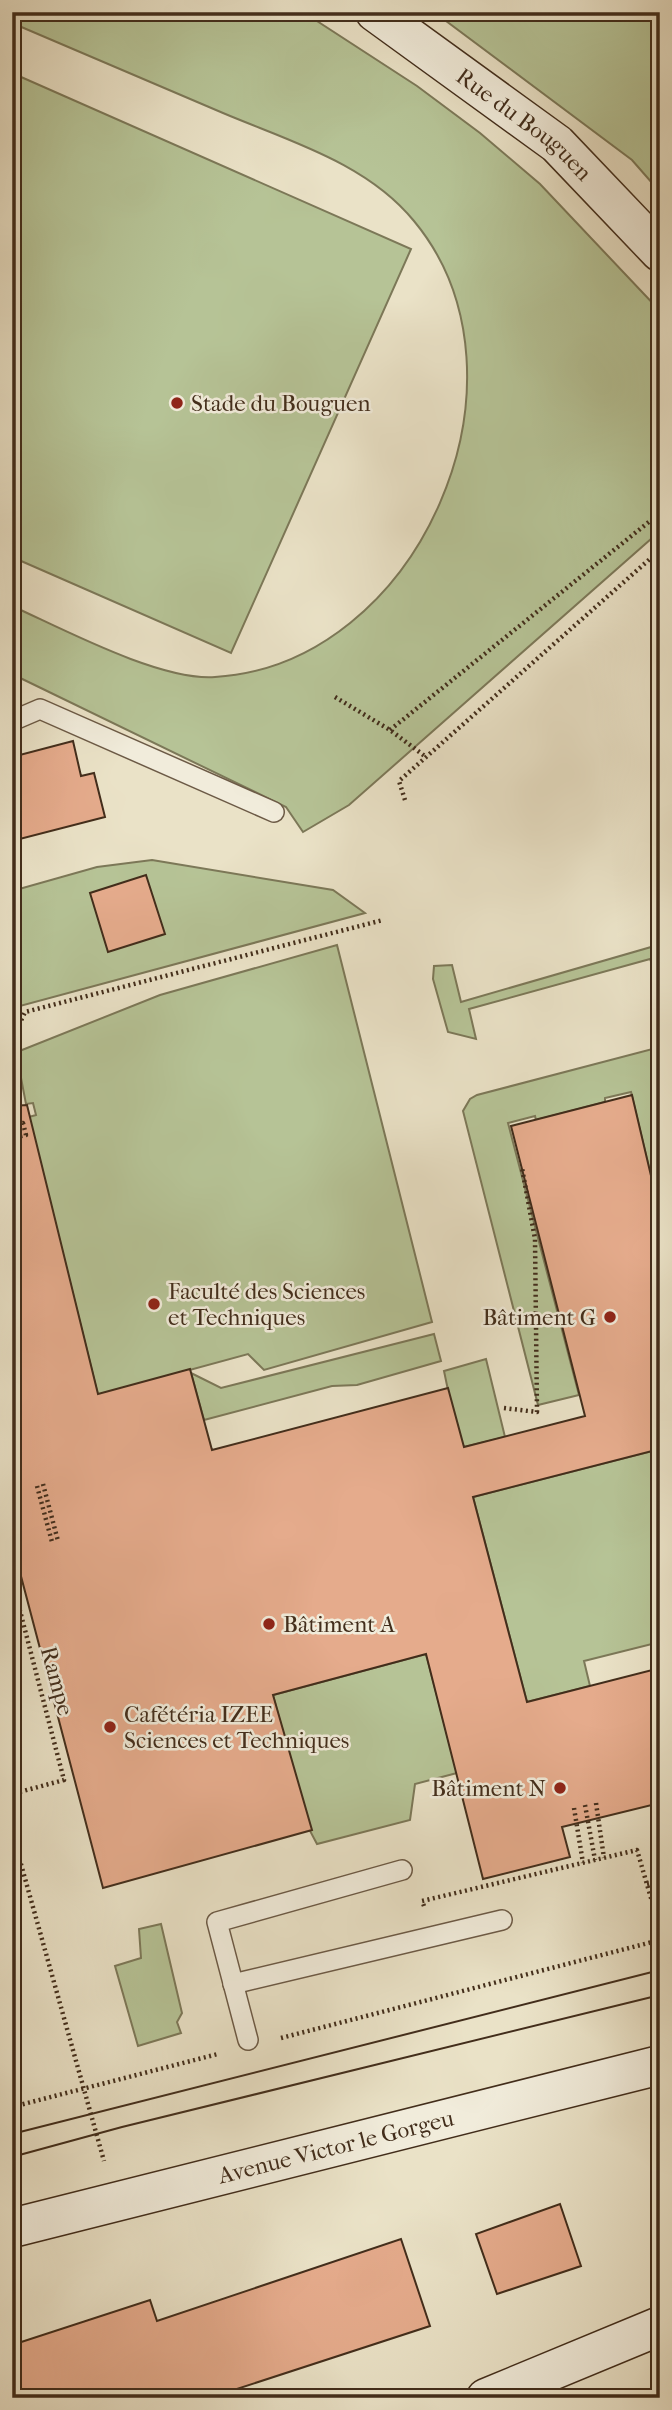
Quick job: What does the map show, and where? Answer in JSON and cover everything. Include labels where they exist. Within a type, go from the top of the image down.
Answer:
[{"type":"main road","name":"Rue du Bouguen","points":[[375,12],[557,144],[660,252]]},
{"type":"main road","name":"Avenue Victor le Gorgeu","points":[[12,2228],[660,2065]]},
{"type":"main road","points":[[485,2398],[660,2326]]},
{"type":"lane","points":[[12,721],[40,709],[274,812]]},
{"type":"lane","points":[[240,2045],[233,1984],[217,1922],[402,1870]]},
{"type":"lane","points":[[233,1984],[502,1920]]},
{"type":"path","points":[[390,730],[660,513]]},
{"type":"path","points":[[405,800],[399,781],[660,550]]},
{"type":"path","points":[[335,697],[390,730],[426,757]]},
{"type":"path","points":[[12,1040],[25,1012],[383,920]]},
{"type":"path","points":[[12,1126],[23,1123],[26,1135],[12,1138]]},
{"type":"path","points":[[504,1408],[537,1412],[535,1239],[522,1168]]},
{"type":"path","points":[[52,1542],[40,1485],[58,1541]]},
{"type":"path","points":[[12,1574],[19,1572]]},
{"type":"path","name":"Rampe","points":[[12,1602],[19,1606],[64,1780],[12,1794]]},
{"type":"path","points":[[596,1803],[604,1858]]},
{"type":"path","points":[[585,1805],[595,1860]]},
{"type":"path","points":[[574,1808],[583,1863]]},
{"type":"path","points":[[12,1832],[106,2171]]},
{"type":"path","points":[[432,1938],[422,1901],[637,1850],[660,1929]]},
{"type":"path","points":[[647,1884],[660,1881]]},
{"type":"path","points":[[272,2040],[660,1940]]},
{"type":"path","points":[[12,2107],[240,2045]]},
{"type":"green space","points":[[12,12],[303,12],[417,86],[480,133],[540,184],[660,311],[660,531],[349,805],[303,832],[286,807],[12,674],[12,606],[112,652],[167,671],[193,676],[215,677],[287,660],[350,623],[402,569],[440,503],[462,431],[466,357],[451,285],[414,221],[395,201],[350,169],[300,144],[12,23]]},
{"type":"green space","points":[[434,12],[660,12],[660,192],[632,160]]},
{"type":"green space","name":"Stade du Bouguen","points":[[12,73],[411,249],[231,653],[12,557]]},
{"type":"green space","points":[[152,860],[333,890],[365,913],[16,1007],[12,1019],[12,891],[97,867]]},
{"type":"green space","points":[[660,940],[660,985],[650,959],[469,1009],[476,1039],[448,1032],[433,979],[434,966],[452,965],[461,1002],[651,947]]},
{"type":"green space","points":[[337,945],[432,1322],[264,1370],[248,1354],[98,1395],[29,1117],[36,1115],[33,1103],[26,1104],[21,1078],[12,1082],[12,1054],[160,995]]},
{"type":"green space","points":[[660,1047],[660,1214],[631,1092],[605,1098],[605,1102],[536,1120],[535,1116],[508,1123],[579,1395],[538,1405],[463,1111],[470,1099],[477,1095]]},
{"type":"green space","points":[[434,1334],[441,1361],[357,1385],[332,1386],[204,1420],[191,1373],[221,1388]]},
{"type":"green space","points":[[486,1359],[505,1437],[460,1448],[444,1371]]},
{"type":"green space","points":[[660,1449],[660,1642],[584,1661],[590,1686],[527,1702],[473,1497]]},
{"type":"green space","points":[[426,1654],[457,1773],[415,1784],[410,1820],[317,1844],[309,1829],[273,1695]]},
{"type":"green space","points":[[161,1924],[182,2013],[177,2022],[181,2033],[138,2046],[115,1966],[141,1958],[139,1929]]},
{"type":"building","points":[[73,741],[81,776],[94,773],[105,817],[12,841],[12,757]]},
{"type":"building","points":[[146,875],[165,934],[108,952],[90,893]]},
{"type":"building","name":"Bâtiment A","points":[[632,1095],[660,1214],[660,1449],[473,1497],[527,1702],[660,1668],[660,1803],[562,1827],[570,1857],[483,1879],[426,1654],[273,1695],[312,1830],[103,1888],[12,1542],[12,1106],[27,1105],[98,1394],[190,1369],[212,1450],[448,1388],[464,1447],[585,1416],[511,1126]]},
{"type":"building","points":[[560,2204],[581,2266],[497,2294],[476,2234]]},
{"type":"building","points":[[401,2239],[430,2326],[209,2398],[12,2398],[12,2345],[150,2300],[157,2321]]},
{"type":"tram line","points":[[12,2134],[660,1970]]},
{"type":"tram line","points":[[12,2157],[122,2127],[660,1995]]},
{"type":"place","name":"Stade du Bouguen","points":[[177,403]]},
{"type":"place","name":"Faculté des Sciences et Techniques","points":[[154,1304]]},
{"type":"place","name":"Bâtiment G","points":[[610,1317]]},
{"type":"place","name":"Bâtiment A","points":[[269,1624]]},
{"type":"place","name":"Cafétéria IZEE Sciences et Techniques","points":[[110,1727]]},
{"type":"place","name":"Bâtiment N","points":[[560,1788]]}]
